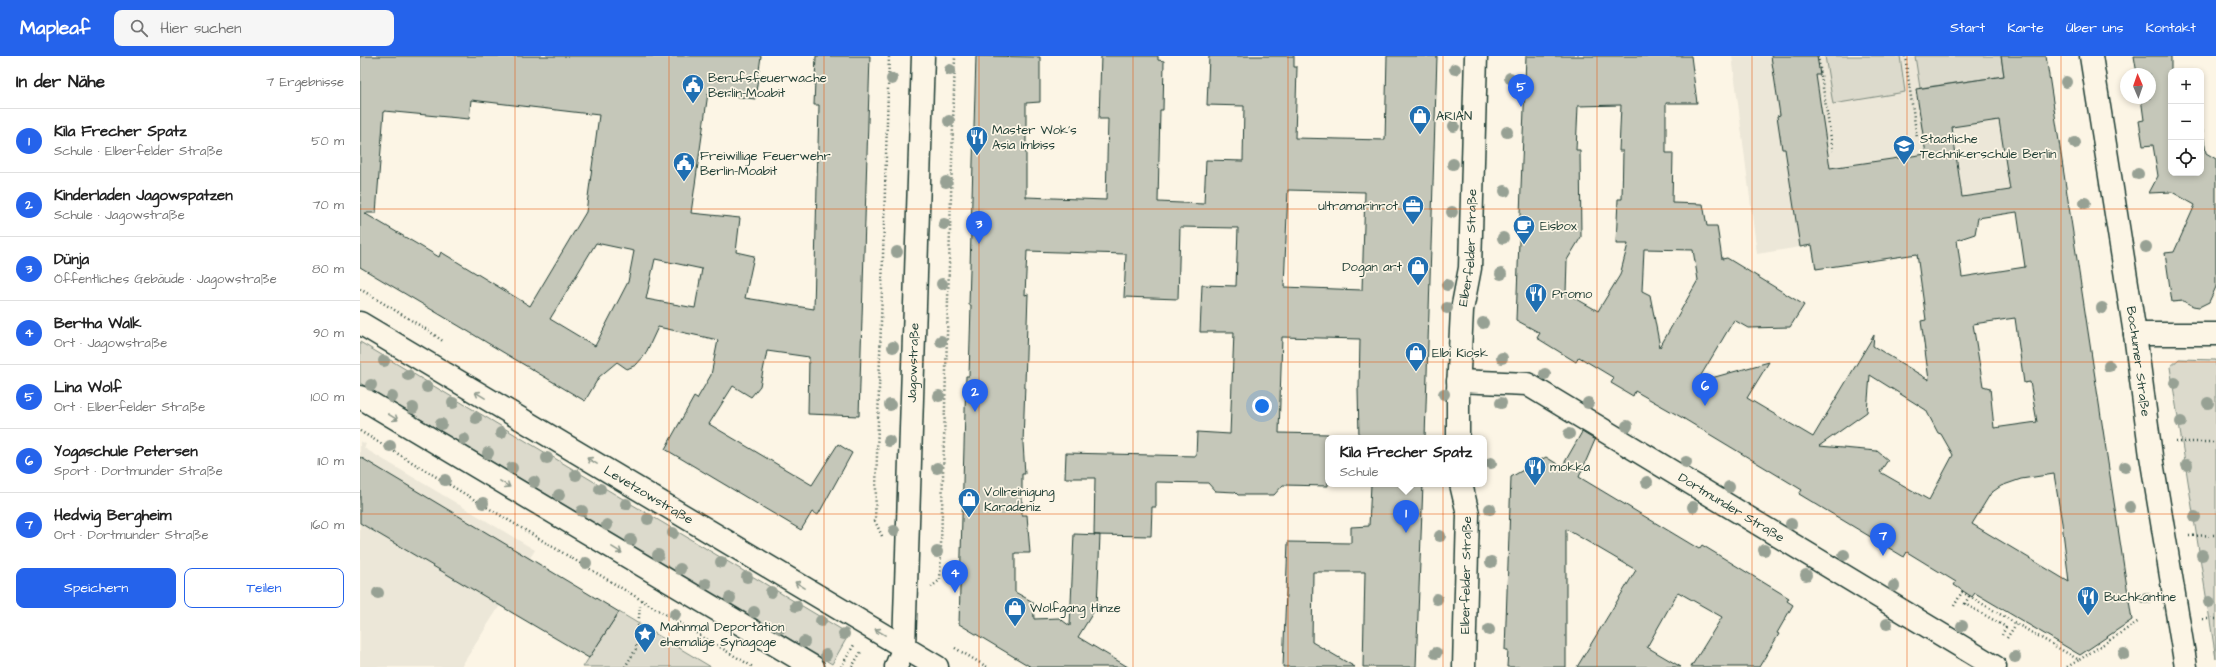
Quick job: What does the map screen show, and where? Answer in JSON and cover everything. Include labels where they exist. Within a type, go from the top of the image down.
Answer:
[{"type":"street","name":"Jagowstraße","points":[[896,667],[904,647],[923,56]]},
{"type":"street","name":"Elberfelder Straße","points":[[1458,435],[1458,381],[1462,310],[1470,268],[1476,56]]},
{"type":"street","name":"Bochumer Straße","points":[[2091,56],[2135,334],[2151,456],[2186,667]]},
{"type":"street","name":"Levetzowstraße","points":[[360,323],[937,667]]},
{"type":"street","points":[[2135,334],[2216,334]]},
{"type":"street","name":"Dortmunder Straße","points":[[1458,381],[1527,384],[1995,667]]},
{"type":"street","points":[[360,397],[813,667]]},
{"type":"street","name":"Elberfelder Straße","points":[[1462,487],[1468,514],[1464,667]]},
{"type":"path","points":[[884,540],[875,521],[889,56]]},
{"type":"path","points":[[930,588],[940,580],[955,56]]},
{"type":"path","points":[[1818,56],[1833,151]]},
{"type":"path","points":[[1905,56],[1917,138]]},
{"type":"path","points":[[360,431],[753,667]]},
{"type":"path","points":[[2176,442],[2216,442]]},
{"type":"path","points":[[2189,536],[2216,535]]},
{"type":"path","points":[[1954,606],[1962,592],[2079,660]]},
{"type":"path","points":[[1969,596],[1965,604],[2006,627],[2002,635]]},
{"type":"path","points":[[625,667],[636,649],[640,606]]},
{"type":"path","points":[[2201,619],[2216,619]]},
{"type":"path","points":[[2067,667],[2139,621]]},
{"type":"path","points":[[2007,638],[2016,624]]},
{"type":"path","points":[[841,667],[858,639]]},
{"type":"path","points":[[852,667],[863,648]]},
{"type":"path","points":[[964,653],[987,667]]},
{"type":"shaded area","name":"Staatliche Technikerschule Berlin","points":[[1732,56],[2046,56],[2064,182],[1800,247],[1757,254]]},
{"type":"shaded area","points":[[1825,56],[1900,56],[1905,92],[1833,104]]},
{"type":"shaded area","points":[[1915,56],[2001,56],[2004,76],[1920,88]]},
{"type":"shaded area","points":[[360,342],[849,634],[832,664],[360,383]]},
{"type":"shaded area","points":[[2179,359],[2216,360],[2216,659],[2170,367]]},
{"type":"shaded area","points":[[360,441],[366,444],[364,448],[535,550],[461,667],[360,667]]},
{"type":"shaded area","points":[[619,612],[711,667],[583,667]]},
{"type":"building","points":[[360,56],[761,56],[755,99],[708,93],[691,213],[740,218],[736,252],[754,256],[745,298],[814,309],[819,105],[814,105],[816,56],[870,56],[859,416],[808,414],[809,357],[767,351],[760,386],[751,397],[733,386],[709,424],[812,485],[838,444],[852,453],[818,515],[812,512],[801,530],[665,449],[694,397],[697,399],[711,375],[718,340],[658,327],[645,355],[636,365],[627,369],[617,362],[599,377],[585,401],[360,267]],"holes":[[[471,100],[599,115],[586,212],[530,306],[441,252],[439,257],[364,213],[376,213],[384,111],[469,119]],[[596,243],[634,251],[628,282],[595,346],[550,319]],[[655,259],[702,269],[695,308],[646,299]]]},
{"type":"building","points":[[976,56],[1040,57],[1040,102],[1026,103],[1026,197],[1106,200],[1108,119],[1099,119],[1101,56],[1158,56],[1158,60],[1164,61],[1163,110],[1160,110],[1158,202],[1204,204],[1206,160],[1243,161],[1244,106],[1207,105],[1209,56],[1294,56],[1294,67],[1297,67],[1295,138],[1385,140],[1387,56],[1437,56],[1425,435],[1359,435],[1358,388],[1360,339],[1282,337],[1279,433],[1328,434],[1325,435],[1325,486],[1283,485],[1274,495],[1238,495],[1235,492],[1215,491],[1208,483],[1156,482],[1156,507],[1152,507],[1151,536],[1100,535],[1097,606],[1078,637],[1128,667],[1031,667],[959,624],[966,376],[969,376],[971,305],[969,305]],"holes":[[[1288,190],[1365,192],[1362,290],[1284,287]],[[1180,227],[1238,228],[1236,286],[1202,285],[1200,332],[1234,332],[1230,434],[1197,432],[1196,456],[1066,453],[1065,478],[1095,478],[1094,535],[1074,534],[1070,626],[1059,618],[1034,619],[1033,602],[1015,592],[1015,553],[1030,553],[1027,515],[1022,515],[1022,474],[1025,474],[1023,443],[1028,294],[1025,295],[1027,251],[1126,254],[1124,297],[1178,299]]]},
{"type":"building","points":[[1526,56],[1691,56],[1697,103],[1666,103],[1666,153],[1673,153],[1672,203],[1703,204],[1707,226],[1717,226],[1722,259],[1727,258],[1804,305],[1790,327],[1748,328],[1734,320],[1697,382],[1769,362],[1747,398],[1813,437],[1874,335],[1873,346],[1929,380],[1921,321],[1926,320],[1917,254],[1816,269],[1812,245],[1800,247],[1785,149],[1782,149],[1777,116],[1780,115],[1771,56],[1817,56],[1820,75],[1816,75],[1830,168],[1926,154],[1916,89],[2004,76],[2001,56],[2046,56],[2132,620],[2080,655],[1975,593],[1972,597],[1954,585],[1956,582],[1907,552],[1904,557],[1799,494],[1802,490],[1681,417],[1635,391],[1633,396],[1611,383],[1614,378],[1579,357],[1576,362],[1537,338],[1540,333],[1516,320]],"holes":[[[1621,105],[1619,151],[1623,151],[1622,199],[1618,199],[1616,244],[1628,244],[1620,275],[1598,311],[1566,293],[1567,260],[1581,237],[1580,150],[1576,150],[1578,106]],[[1999,120],[2010,190],[1962,197],[1952,127]],[[2017,212],[2025,267],[1962,277],[1957,240],[1975,234],[1978,218]],[[1644,249],[1693,250],[1698,280],[1660,347],[1650,295],[1642,291]],[[2015,318],[2024,383],[2030,382],[2037,422],[1994,428],[1990,388],[1983,386],[1973,324]],[[1870,375],[1926,410],[1938,433],[1941,434],[1953,455],[1929,500],[1880,472],[1888,460],[1877,451],[1819,446],[1867,412]],[[2054,474],[2069,582],[1972,524],[1991,493],[2001,486],[2021,479]]]},
{"type":"building","points":[[2134,56],[2171,56],[2171,68],[2168,68],[2168,176],[2204,176],[2204,139],[2206,153],[2216,159],[2216,287],[2209,302],[2199,307],[2183,301],[2172,302],[2165,253],[2174,252],[2195,205],[2172,192],[2149,193],[2158,176],[2153,145],[2143,146],[2139,121],[2144,120],[2142,104],[2156,104],[2156,68],[2136,68]]},
{"type":"building","points":[[1582,432],[1595,440],[1579,477],[1699,549],[1702,545],[1789,598],[1787,601],[1793,605],[1777,633],[1779,634],[1759,667],[1691,667],[1722,617],[1678,592],[1647,647],[1681,667],[1577,667],[1636,570],[1566,529],[1566,667],[1507,667],[1508,650],[1505,650],[1511,477],[1546,457],[1562,467]]},
{"type":"building","points":[[360,457],[619,612],[589,658],[360,523]]},
{"type":"building","points":[[1371,487],[1423,487],[1416,667],[1363,667],[1365,572],[1313,572],[1312,642],[1355,667],[1283,667],[1288,542],[1351,543],[1351,527],[1369,526]]},
{"type":"place","name":"Berufsfeuerwache Berlin-Moabit","points":[[693,104]]},
{"type":"place","name":"Lina Wolf","points":[[1521,107]]},
{"type":"place","name":"ARIAN","points":[[1420,136]]},
{"type":"place","name":"Master Wok's Asia Imbiss","points":[[977,156]]},
{"type":"place","name":"Staatliche Technikerschule Berlin","points":[[1904,166]]},
{"type":"place","name":"Freiwillige Feuerwehr Berlin-Moabit","points":[[684,182]]},
{"type":"place","name":"ultramarinrot","points":[[1413,226]]},
{"type":"place","name":"Dünja","points":[[979,244]]},
{"type":"place","name":"Eisbox","points":[[1524,246]]},
{"type":"place","name":"Dogan art","points":[[1418,286]]},
{"type":"place","name":"Promo","points":[[1536,314]]},
{"type":"place","name":"Elbi Kiosk","points":[[1416,372]]},
{"type":"place","name":"Yogaschule Petersen","points":[[1705,406]]},
{"type":"place","name":"Kinderladen Jagowspatzen","points":[[975,412]]},
{"type":"place","name":"mokka","points":[[1535,486]]},
{"type":"place","name":"Vollreinigung Karadeniz","points":[[969,518]]},
{"type":"place","name":"Kila Frecher Spatz","points":[[1406,533]]},
{"type":"place","name":"Hedwig Bergheim","points":[[1883,556]]},
{"type":"place","name":"Bertha Walk","points":[[955,593]]},
{"type":"place","name":"Buchkantine","points":[[2088,616]]},
{"type":"place","name":"Wolfgang Hinze","points":[[1015,628]]},
{"type":"place","name":"Mahnmal Deportation ehemalige Synagoge","points":[[645,654]]}]
